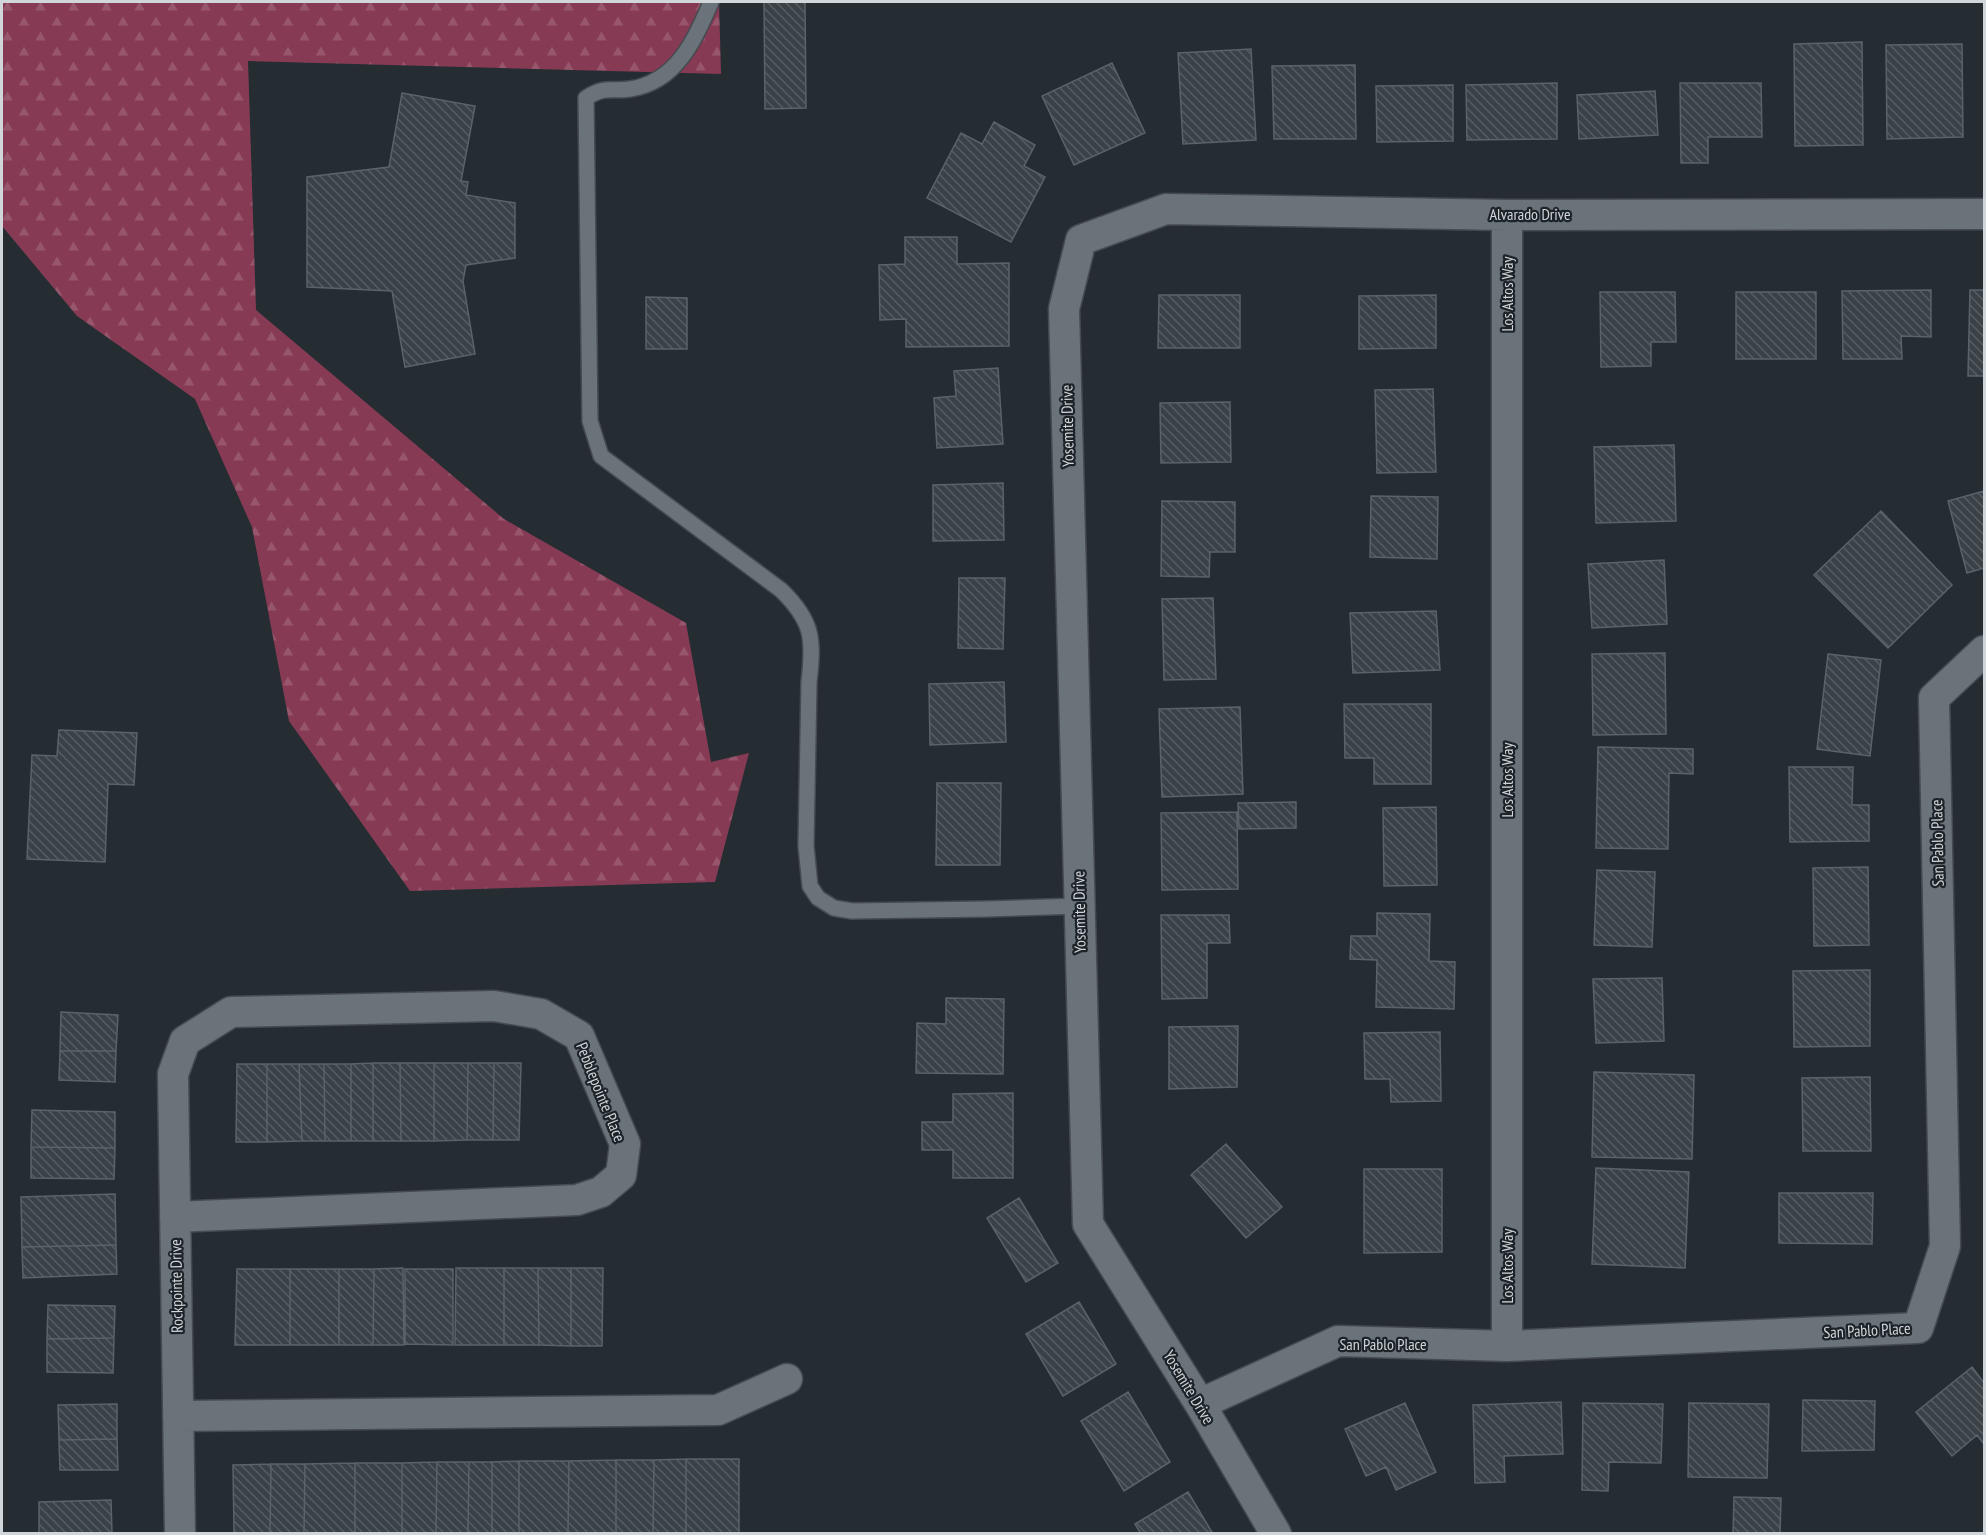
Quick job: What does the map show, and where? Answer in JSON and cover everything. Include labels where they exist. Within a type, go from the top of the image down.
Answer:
[{"type":"street","name":"Alvarado Drive","points":[[1081,240],[1166,209],[1507,214],[1984,214]]},
{"type":"street","name":"Los Altos Way","points":[[1507,214],[1507,1346]]},
{"type":"street","name":"Yosemite Drive","points":[[1081,240],[1064,309],[1088,1224],[1200,1404],[1276,1533]]},
{"type":"street","name":"San Pablo Place","points":[[1200,1404],[1338,1341],[1507,1346],[1918,1328],[1946,1246],[1934,698],[1984,651]]},
{"type":"street","name":"Pebblepointe Place","points":[[175,1217],[577,1200],[601,1192],[621,1175],[625,1144],[579,1036],[541,1014],[494,1006],[231,1012],[185,1041]]},
{"type":"street","name":"Rockpointe Drive","points":[[180,1533],[173,1074],[185,1041]]},
{"type":"street","points":[[178,1416],[718,1410],[787,1379]]},
{"type":"lane","points":[[711,2],[693,43],[683,58],[666,72],[650,82],[630,89],[612,88],[598,91],[586,98],[590,421],[601,456],[781,590],[798,606],[806,622],[810,637],[811,665],[806,846],[810,886],[818,898],[834,908],[852,911],[1079,906]]},
{"type":"green space","points":[[2,2],[719,2],[721,74],[248,61],[256,310],[504,519],[686,623],[711,762],[749,753],[715,882],[410,891],[289,721],[252,527],[195,399],[77,316],[2,226]]},
{"type":"building","points":[[764,2],[805,2],[806,108],[765,109]]},
{"type":"building","points":[[1862,42],[1863,145],[1795,146],[1794,44]]},
{"type":"building","points":[[1962,44],[1963,137],[1887,139],[1886,45]]},
{"type":"building","points":[[1251,49],[1256,140],[1183,144],[1178,53]]},
{"type":"building","points":[[1112,63],[1145,133],[1074,165],[1042,96]]},
{"type":"building","points":[[1355,65],[1356,139],[1274,139],[1272,66]]},
{"type":"building","points":[[1557,83],[1557,139],[1467,140],[1466,85]]},
{"type":"building","points":[[1680,83],[1761,83],[1762,137],[1708,137],[1708,163],[1681,163]]},
{"type":"building","points":[[1453,85],[1453,141],[1377,142],[1376,86]]},
{"type":"building","points":[[1655,91],[1658,135],[1579,139],[1577,95]]},
{"type":"building","points":[[402,93],[475,106],[461,181],[468,182],[466,195],[515,203],[515,258],[466,265],[463,281],[475,354],[405,367],[392,291],[307,287],[307,177],[389,167]]},
{"type":"building","points":[[994,122],[1035,145],[1024,166],[1045,177],[1011,242],[927,198],[961,133],[982,144]]},
{"type":"building","points":[[905,237],[957,237],[957,264],[1009,263],[1009,346],[906,347],[906,319],[880,320],[879,265],[905,264]]},
{"type":"building","points":[[1931,290],[1931,337],[1901,336],[1902,359],[1843,359],[1842,291]]},
{"type":"building","points":[[1970,290],[1984,290],[1984,376],[1968,376]]},
{"type":"building","points":[[1600,292],[1675,292],[1676,342],[1651,342],[1651,366],[1601,367]]},
{"type":"building","points":[[1736,292],[1816,292],[1816,359],[1736,359]]},
{"type":"building","points":[[1159,295],[1240,295],[1240,348],[1158,348]]},
{"type":"building","points":[[1436,295],[1436,348],[1359,349],[1359,296]]},
{"type":"building","points":[[646,297],[687,298],[687,349],[646,349]]},
{"type":"building","points":[[998,368],[1003,444],[937,448],[934,398],[956,396],[954,371]]},
{"type":"building","points":[[1433,389],[1436,472],[1377,473],[1375,390]]},
{"type":"building","points":[[1230,402],[1231,462],[1161,463],[1160,403]]},
{"type":"building","points":[[1674,445],[1676,521],[1596,523],[1594,447]]},
{"type":"building","points":[[1003,483],[1004,540],[933,541],[933,485]]},
{"type":"building","points":[[1984,491],[1984,568],[1967,573],[1948,501]]},
{"type":"building","points":[[1371,496],[1438,497],[1437,559],[1370,557]]},
{"type":"building","points":[[1162,501],[1235,502],[1235,552],[1210,552],[1209,577],[1161,576]]},
{"type":"building","points":[[1881,511],[1952,585],[1888,648],[1814,575]]},
{"type":"building","points":[[1664,560],[1667,624],[1592,628],[1588,564]]},
{"type":"building","points":[[959,578],[1005,578],[1003,649],[958,648]]},
{"type":"building","points":[[1213,598],[1216,679],[1164,680],[1162,599]]},
{"type":"building","points":[[1436,611],[1440,670],[1353,673],[1350,613]]},
{"type":"building","points":[[1665,653],[1666,734],[1593,735],[1592,654]]},
{"type":"building","points":[[1828,654],[1881,660],[1870,756],[1817,749]]},
{"type":"building","points":[[1004,682],[1006,742],[930,745],[929,684]]},
{"type":"building","points":[[1344,704],[1431,704],[1431,784],[1374,784],[1374,758],[1345,758]]},
{"type":"building","points":[[1240,707],[1243,794],[1162,797],[1159,709]]},
{"type":"building","points":[[59,730],[137,733],[134,785],[108,784],[105,862],[27,859],[32,755],[57,756]]},
{"type":"building","points":[[1598,747],[1693,749],[1693,774],[1669,773],[1668,849],[1596,848]]},
{"type":"building","points":[[1789,767],[1853,767],[1852,805],[1869,805],[1869,841],[1790,842]]},
{"type":"building","points":[[937,783],[1001,783],[1000,865],[936,865]]},
{"type":"building","points":[[1296,802],[1296,828],[1239,829],[1238,803]]},
{"type":"building","points":[[1436,807],[1437,885],[1384,886],[1383,808]]},
{"type":"building","points":[[1237,812],[1238,889],[1162,890],[1161,813]]},
{"type":"building","points":[[1868,867],[1869,945],[1814,946],[1813,868]]},
{"type":"building","points":[[1597,870],[1655,872],[1652,947],[1594,945]]},
{"type":"building","points":[[1377,913],[1430,914],[1429,961],[1455,962],[1454,1009],[1376,1007],[1377,960],[1350,959],[1351,936],[1377,936]]},
{"type":"building","points":[[1161,915],[1229,915],[1230,943],[1207,943],[1207,998],[1162,999]]},
{"type":"building","points":[[1870,970],[1870,1046],[1794,1047],[1793,971]]},
{"type":"building","points":[[1662,978],[1664,1041],[1596,1043],[1593,979]]},
{"type":"building","points":[[946,998],[1004,999],[1003,1074],[916,1073],[917,1023],[946,1024]]},
{"type":"building","points":[[61,1012],[118,1015],[116,1051],[60,1051]]},
{"type":"building","points":[[1238,1026],[1237,1087],[1169,1089],[1169,1027]]},
{"type":"building","points":[[1440,1032],[1441,1101],[1391,1102],[1390,1079],[1365,1079],[1364,1033]]},
{"type":"building","points":[[60,1051],[116,1051],[115,1082],[59,1080]]},
{"type":"building","points":[[373,1063],[373,1141],[351,1141],[351,1064]]},
{"type":"building","points":[[373,1063],[400,1063],[401,1141],[373,1141]]},
{"type":"building","points":[[400,1063],[434,1063],[434,1141],[401,1141]]},
{"type":"building","points":[[434,1063],[468,1063],[467,1140],[434,1141]]},
{"type":"building","points":[[468,1063],[494,1063],[493,1140],[467,1140]]},
{"type":"building","points":[[494,1063],[521,1063],[519,1140],[493,1140]]},
{"type":"building","points":[[237,1064],[267,1064],[267,1142],[236,1142]]},
{"type":"building","points":[[267,1064],[299,1064],[302,1141],[267,1142]]},
{"type":"building","points":[[299,1064],[324,1064],[325,1141],[302,1141]]},
{"type":"building","points":[[324,1064],[351,1064],[351,1141],[325,1141]]},
{"type":"building","points":[[1594,1072],[1694,1075],[1692,1159],[1592,1157]]},
{"type":"building","points":[[1870,1077],[1871,1151],[1803,1151],[1802,1078]]},
{"type":"building","points":[[1013,1093],[1013,1178],[953,1178],[953,1150],[922,1150],[922,1122],[953,1122],[953,1094]]},
{"type":"building","points":[[32,1110],[115,1112],[115,1148],[31,1147]]},
{"type":"building","points":[[1226,1144],[1282,1207],[1246,1238],[1191,1175]]},
{"type":"building","points":[[31,1147],[115,1148],[114,1179],[31,1178]]},
{"type":"building","points":[[1596,1168],[1689,1172],[1685,1268],[1592,1264]]},
{"type":"building","points":[[1364,1169],[1442,1169],[1442,1252],[1364,1253]]},
{"type":"building","points":[[1779,1193],[1873,1193],[1872,1244],[1779,1243]]},
{"type":"building","points":[[115,1194],[116,1245],[22,1247],[21,1197]]},
{"type":"building","points":[[1019,1198],[1058,1263],[1026,1282],[987,1218]]},
{"type":"building","points":[[116,1245],[117,1274],[23,1278],[22,1247]]},
{"type":"building","points":[[403,1268],[404,1345],[373,1345],[374,1269]]},
{"type":"building","points":[[456,1268],[504,1268],[504,1345],[455,1345]]},
{"type":"building","points":[[504,1268],[538,1268],[539,1345],[504,1345]]},
{"type":"building","points":[[538,1268],[571,1268],[571,1346],[539,1345]]},
{"type":"building","points":[[571,1268],[603,1268],[602,1346],[571,1346]]},
{"type":"building","points":[[237,1269],[290,1269],[290,1345],[235,1345]]},
{"type":"building","points":[[290,1269],[339,1269],[339,1345],[290,1345]]},
{"type":"building","points":[[339,1269],[374,1269],[373,1345],[339,1345]]},
{"type":"building","points":[[405,1269],[453,1269],[453,1345],[405,1344]]},
{"type":"building","points":[[1079,1302],[1116,1364],[1063,1396],[1026,1334]]},
{"type":"building","points":[[48,1305],[115,1306],[114,1338],[47,1339]]},
{"type":"building","points":[[114,1338],[113,1373],[47,1372],[47,1339]]},
{"type":"building","points":[[1972,1367],[1984,1383],[1984,1444],[1977,1435],[1952,1456],[1916,1412]]},
{"type":"building","points":[[1128,1392],[1170,1462],[1124,1491],[1081,1421]]},
{"type":"building","points":[[1803,1400],[1875,1401],[1874,1450],[1802,1451]]},
{"type":"building","points":[[1561,1402],[1563,1454],[1504,1456],[1505,1482],[1475,1483],[1473,1405]]},
{"type":"building","points":[[1405,1403],[1436,1472],[1396,1490],[1386,1467],[1366,1476],[1345,1429]]},
{"type":"building","points":[[1583,1403],[1663,1404],[1661,1463],[1609,1462],[1608,1491],[1582,1490]]},
{"type":"building","points":[[1689,1403],[1769,1404],[1767,1478],[1688,1477]]},
{"type":"building","points":[[117,1404],[117,1439],[59,1440],[58,1405]]},
{"type":"building","points":[[117,1439],[118,1470],[60,1470],[59,1440]]},
{"type":"building","points":[[686,1459],[686,1534],[653,1534],[654,1460]]},
{"type":"building","points":[[686,1459],[739,1459],[739,1534],[686,1534]]},
{"type":"building","points":[[616,1460],[616,1534],[568,1534],[569,1461]]},
{"type":"building","points":[[616,1460],[654,1460],[653,1534],[616,1534]]},
{"type":"building","points":[[519,1461],[519,1534],[492,1534],[492,1462]]},
{"type":"building","points":[[519,1461],[569,1461],[568,1534],[519,1534]]},
{"type":"building","points":[[437,1462],[436,1534],[402,1534],[402,1463]]},
{"type":"building","points":[[437,1462],[469,1462],[468,1534],[436,1534]]},
{"type":"building","points":[[469,1462],[492,1462],[492,1534],[468,1534]]},
{"type":"building","points":[[355,1463],[402,1463],[402,1534],[355,1534]]},
{"type":"building","points":[[355,1463],[355,1534],[304,1534],[305,1464]]},
{"type":"building","points":[[271,1464],[270,1534],[234,1534],[233,1465]]},
{"type":"building","points":[[271,1464],[305,1464],[304,1534],[270,1534]]},
{"type":"building","points":[[1188,1492],[1213,1534],[1141,1534],[1135,1524]]},
{"type":"building","points":[[1734,1497],[1781,1498],[1780,1534],[1733,1534]]},
{"type":"building","points":[[111,1500],[112,1534],[39,1534],[39,1502]]}]
